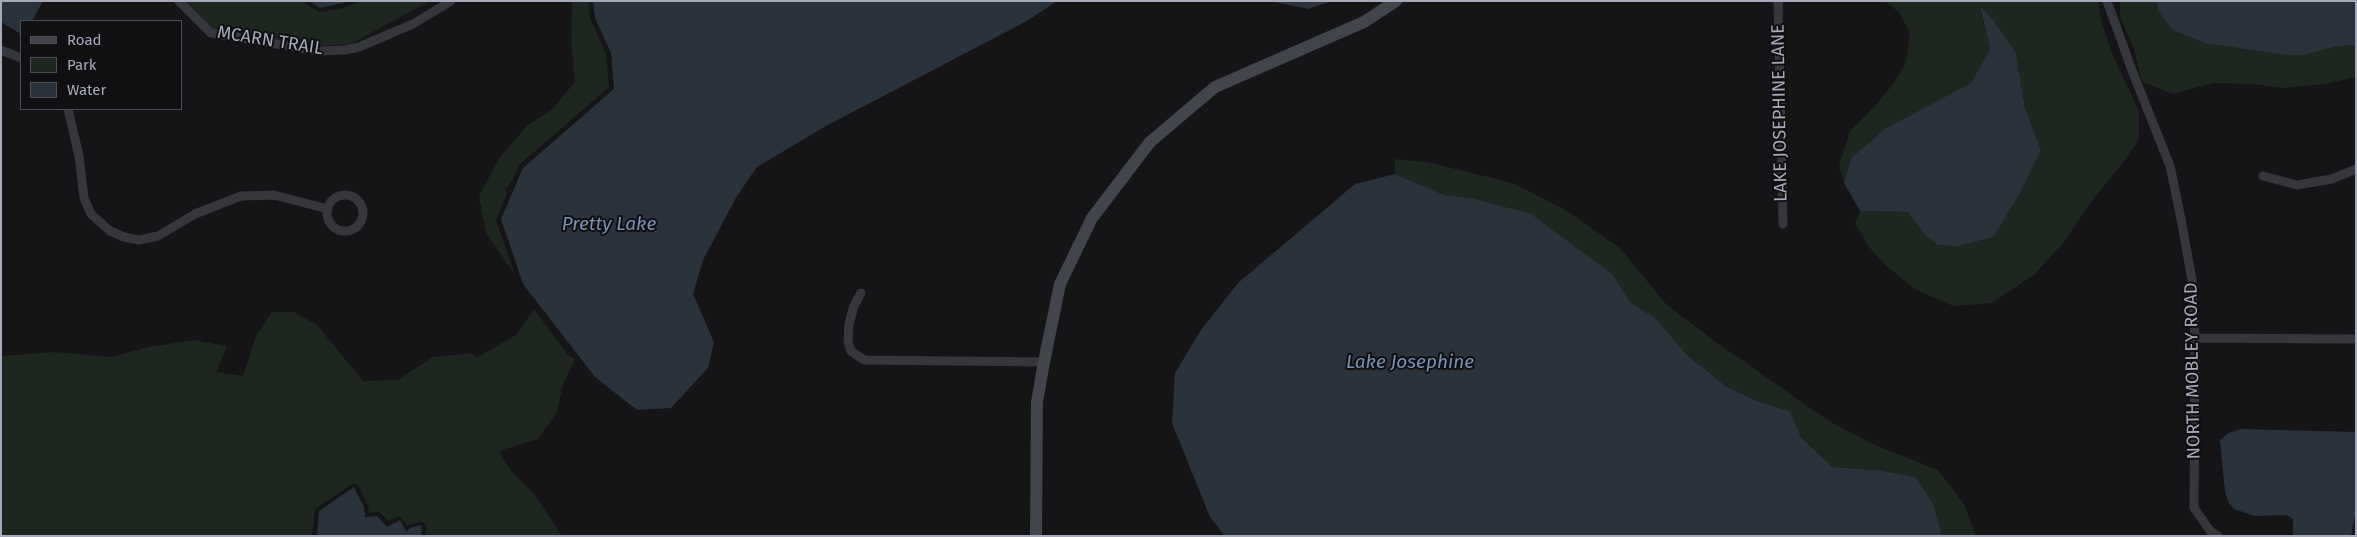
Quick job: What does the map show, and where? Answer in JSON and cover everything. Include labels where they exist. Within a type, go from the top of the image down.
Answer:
[{"type":"street","name":"MCARN TRAIL","points":[[179,1],[211,33],[318,51],[345,50],[359,47],[413,24],[451,1]]},
{"type":"street","points":[[1036,536],[1037,402],[1044,362],[1060,284],[1092,218],[1150,142],[1215,87],[1364,22],[1396,1]]},
{"type":"street","name":"LAKE JOSEPHINE LANE","points":[[1778,1],[1783,224]]},
{"type":"street","name":"NORTH MOBLEY ROAD","points":[[2107,1],[2133,74],[2170,166],[2192,280],[2195,338],[2194,508],[2212,532],[2218,536]]},
{"type":"street","points":[[1,50],[20,58]]},
{"type":"street","points":[[68,110],[79,156],[84,198],[91,214],[110,231],[124,238],[139,240],[158,236],[195,214],[241,196],[274,195],[328,209]]},
{"type":"street","points":[[2263,176],[2298,185],[2332,179],[2356,169]]},
{"type":"street","points":[[339,196],[351,196],[360,202],[363,208],[362,219],[355,229],[337,230],[329,221],[328,209],[334,199],[339,196]]},
{"type":"street","points":[[861,293],[854,306],[849,324],[848,342],[851,351],[864,360],[1044,362]]},
{"type":"street","points":[[2195,338],[2356,339]]},
{"type":"green space","points":[[186,1],[301,1],[319,12],[343,8],[362,1],[430,1],[351,44],[319,46],[213,29]]},
{"type":"green space","points":[[572,1],[589,1],[590,18],[606,54],[609,87],[519,165],[512,181],[505,189],[507,193],[496,220],[515,275],[486,233],[479,196],[498,160],[527,126],[552,109],[575,82],[571,42]]},
{"type":"green space","points":[[1884,1],[2098,1],[2101,20],[2113,56],[2139,111],[2139,139],[2126,159],[2094,198],[2063,243],[2034,275],[1991,303],[1953,306],[1915,289],[1885,265],[1868,246],[1855,223],[1860,211],[1908,212],[2041,150],[2025,108],[2016,53],[1980,8],[1990,49],[1971,83],[1886,128],[1851,158],[1844,183],[1839,166],[1850,131],[1875,106],[1893,84],[1906,62],[1910,33],[1899,12]]},
{"type":"green space","points":[[2120,1],[2356,1],[2356,77],[2324,84],[2283,88],[2254,84],[2213,83],[2173,94],[2142,82],[2134,49],[2120,17]]},
{"type":"green space","points":[[1395,159],[1427,162],[1513,183],[1564,209],[1620,248],[1665,303],[1709,337],[1829,421],[1875,445],[1938,470],[1964,504],[1976,536],[1942,536],[1939,526],[1876,470],[1832,467],[1801,437],[1790,411],[1760,402],[1727,387],[1687,355],[1655,318],[1630,302],[1613,275],[1498,206],[1471,198],[1444,195],[1395,174]]},
{"type":"green space","points":[[534,309],[568,355],[575,359],[563,385],[557,412],[538,439],[499,451],[512,472],[535,495],[562,536],[426,536],[426,525],[422,522],[407,525],[400,516],[388,521],[380,512],[369,513],[368,506],[358,485],[354,483],[315,509],[312,536],[1,536],[1,356],[56,352],[111,357],[149,347],[194,340],[227,346],[216,372],[243,376],[256,336],[272,312],[294,312],[317,325],[363,381],[398,380],[433,357],[472,353],[476,358],[516,335]]},
{"type":"water","points":[[1,1],[43,1],[33,20],[20,20],[20,33],[1,22]]},
{"type":"water","points":[[309,1],[351,1],[320,8]]},
{"type":"water","name":"Pretty Lake","points":[[593,1],[1057,1],[1027,21],[826,126],[757,167],[737,196],[703,260],[693,294],[714,342],[708,368],[671,408],[637,410],[595,377],[523,284],[501,219],[523,168],[614,89],[611,53],[595,18]]},
{"type":"water","points":[[1270,1],[1332,1],[1308,9]]},
{"type":"water","points":[[2157,1],[2356,1],[2356,45],[2338,46],[2303,55],[2286,55],[2205,43],[2173,30],[2158,11]]},
{"type":"water","points":[[1980,6],[1993,20],[2016,53],[2025,108],[2041,150],[2019,195],[1993,237],[1958,246],[1938,245],[1927,237],[1908,212],[1860,211],[1844,183],[1851,158],[1886,128],[1971,83],[1990,49]]},
{"type":"water","name":"Lake Josephine","points":[[1395,174],[1444,195],[1471,198],[1531,214],[1613,275],[1630,302],[1655,318],[1687,355],[1727,387],[1760,402],[1790,411],[1801,437],[1832,467],[1876,470],[1916,477],[1933,504],[1942,536],[1225,536],[1210,517],[1172,423],[1175,373],[1201,330],[1238,283],[1355,184]]},
{"type":"water","points":[[2241,429],[2356,432],[2356,510],[2351,536],[2293,536],[2293,519],[2287,515],[2255,516],[2234,509],[2228,502],[2225,491],[2220,440],[2229,433]]},
{"type":"water","points":[[354,487],[364,507],[365,517],[377,516],[387,527],[400,520],[406,531],[421,525],[422,536],[317,536],[319,511]]}]
